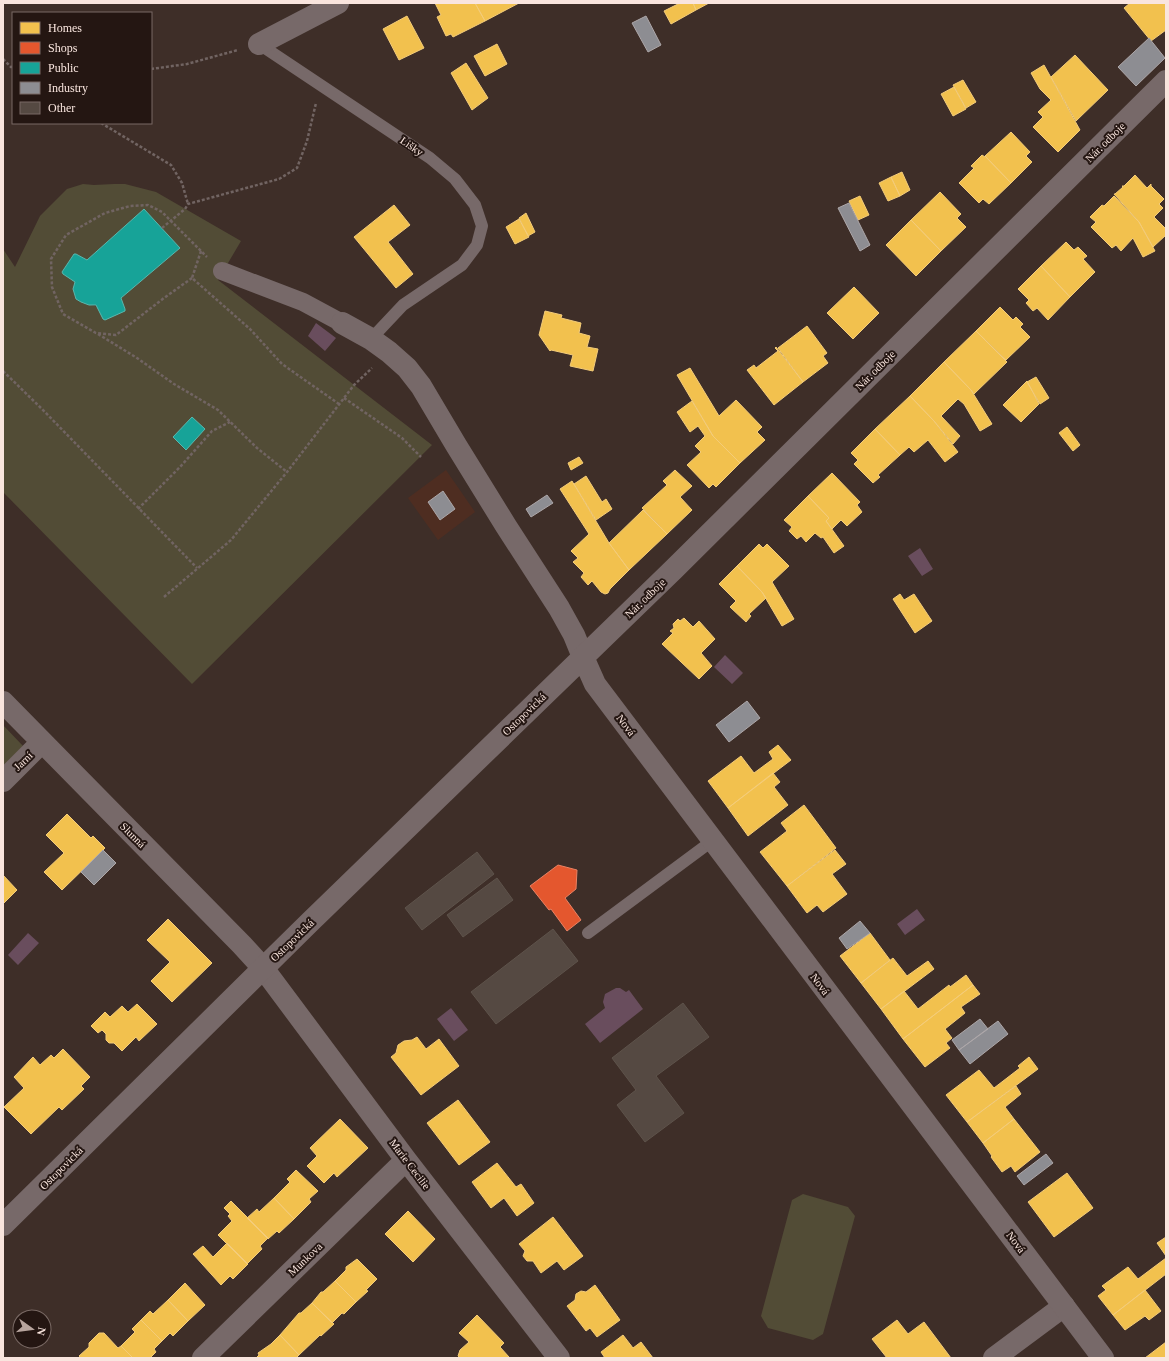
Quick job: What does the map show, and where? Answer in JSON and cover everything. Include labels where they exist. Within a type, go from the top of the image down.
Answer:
[{"type":"street","points":[[259,44],[338,3]]},
{"type":"street","name":"Nár. odboje","points":[[583,657],[1166,81]]},
{"type":"street","points":[[222,272],[302,302],[342,323]]},
{"type":"street","name":"Nová","points":[[342,323],[371,339],[389,352],[407,368],[421,386],[506,526],[559,608],[574,635],[595,684],[1103,1358]]},
{"type":"street","name":"Ostopovická","points":[[3,1225],[263,968],[583,657]]},
{"type":"street","name":"Slunná","points":[[3,702],[263,968]]},
{"type":"street","name":"Jarní","points":[[3,781],[42,742]]},
{"type":"street","name":"Marie Cecilie","points":[[263,968],[406,1160],[558,1358]]},
{"type":"street","name":"Munkova","points":[[203,1358],[406,1160]]},
{"type":"street","points":[[994,1358],[1064,1306]]},
{"type":"lane","name":"Lišky","points":[[259,44],[430,158],[455,179],[476,205],[482,226],[477,245],[462,265],[404,305],[371,339]]},
{"type":"lane","points":[[588,933],[712,841]]},
{"type":"path","points":[[152,69],[187,64],[259,44]]},
{"type":"path","points":[[3,59],[12,68]]},
{"type":"path","points":[[188,204],[279,179],[297,168],[308,141],[319,83]]},
{"type":"path","points":[[103,124],[171,165],[182,183],[188,204],[186,209],[162,228]]},
{"type":"path","points":[[222,272],[162,212],[148,205],[130,206],[105,213],[66,235],[51,259],[52,287],[63,314],[137,358],[174,384],[218,410],[257,448],[287,472]]},
{"type":"path","points":[[96,333],[116,335],[192,278],[201,251]]},
{"type":"path","points":[[192,278],[250,329],[282,364],[339,404]]},
{"type":"path","points":[[164,597],[231,540],[287,472],[354,385],[389,352]]},
{"type":"path","points":[[3,371],[197,568]]},
{"type":"path","points":[[344,398],[402,438],[421,457]]},
{"type":"path","points":[[138,509],[180,467],[212,430],[230,422]]},
{"type":"shaded area","points":[[83,184],[125,184],[156,192],[241,241],[218,280],[432,445],[192,684],[3,492],[3,249],[15,267],[40,216],[67,189]],"holes":[[[144,209],[180,248],[121,298],[125,311],[92,306],[76,299],[73,289],[75,282],[62,272],[74,254],[87,260]],[[192,418],[204,429],[185,450],[173,437]]]},
{"type":"shaded area","points":[[316,323],[336,338],[325,351],[308,336]]},
{"type":"shaded area","points":[[446,470],[475,512],[438,540],[408,498]]},
{"type":"shaded area","points":[[920,548],[933,569],[922,576],[908,556]]},
{"type":"shaded area","points":[[725,655],[743,673],[732,684],[714,667]]},
{"type":"shaded area","points":[[3,725],[23,746],[3,766]]},
{"type":"shaded area","points":[[917,909],[925,920],[905,935],[897,924]]},
{"type":"shaded area","points":[[28,933],[39,943],[18,965],[8,955]]},
{"type":"shaded area","points":[[616,988],[620,988],[626,992],[629,990],[643,1009],[600,1043],[585,1024],[605,1008],[603,1002],[605,994]]},
{"type":"shaded area","points":[[451,1008],[468,1030],[454,1041],[437,1019]]},
{"type":"shaded area","points":[[803,1194],[848,1207],[855,1216],[823,1334],[813,1340],[768,1328],[761,1316],[792,1200]]},
{"type":"building: Homes","points":[[435,3],[475,3],[485,21],[453,37],[451,34],[446,36],[437,17],[441,15]]},
{"type":"building: Homes","points":[[475,3],[519,3],[485,21]]},
{"type":"building: Homes","points":[[680,3],[693,3],[696,10],[671,24],[664,11]]},
{"type":"building: Homes","points":[[693,3],[709,3],[696,10]]},
{"type":"building: Homes","points":[[1130,3],[1166,3],[1166,30],[1151,41],[1124,8]]},
{"type":"building: Homes","points":[[407,16],[424,48],[399,60],[383,29]]},
{"type":"building: Homes","points":[[497,44],[507,64],[485,76],[474,56]]},
{"type":"building: Homes","points":[[1075,55],[1108,90],[1076,121],[1051,77]]},
{"type":"building: Homes","points":[[466,63],[488,98],[472,110],[451,73]]},
{"type":"building: Homes","points":[[1044,65],[1080,130],[1058,152],[1033,127],[1043,117],[1038,112],[1051,100],[1040,89],[1031,73]]},
{"type":"building: Homes","points":[[963,80],[976,102],[966,108],[953,85]]},
{"type":"building: Homes","points":[[954,87],[966,109],[953,116],[941,94]]},
{"type":"building: Homes","points":[[1011,132],[1030,152],[1026,156],[1032,162],[1011,183],[985,156]]},
{"type":"building: Homes","points":[[982,155],[985,156],[1011,183],[989,204],[983,199],[979,203],[959,183],[974,168],[971,166]]},
{"type":"building: Homes","points":[[902,172],[910,190],[900,196],[891,177]]},
{"type":"building: Homes","points":[[1135,175],[1147,188],[1151,184],[1151,186],[1164,199],[1159,204],[1163,208],[1154,217],[1166,229],[1166,235],[1153,247],[1139,222],[1114,194]]},
{"type":"building: Homes","points":[[891,177],[900,196],[888,201],[879,183]]},
{"type":"building: Homes","points":[[940,192],[961,214],[957,218],[966,227],[941,251],[911,220]]},
{"type":"building: Homes","points":[[860,196],[869,215],[858,220],[849,201]]},
{"type":"building: Homes","points":[[1114,196],[1139,222],[1155,251],[1143,257],[1133,238],[1121,251],[1116,245],[1112,248],[1091,227],[1096,222],[1090,217]]},
{"type":"building: Homes","points":[[394,205],[410,225],[388,242],[413,274],[396,288],[354,237]]},
{"type":"building: Homes","points":[[526,213],[535,232],[528,236],[519,218]]},
{"type":"building: Homes","points":[[519,219],[529,237],[515,244],[506,227]]},
{"type":"building: Homes","points":[[911,220],[941,251],[916,276],[886,245]]},
{"type":"building: Homes","points":[[1066,242],[1074,250],[1078,247],[1087,256],[1083,259],[1095,272],[1070,297],[1041,266]]},
{"type":"building: Homes","points":[[1041,266],[1070,297],[1048,320],[1037,308],[1033,311],[1026,303],[1029,300],[1018,289]]},
{"type":"building: Homes","points":[[854,287],[879,313],[853,339],[827,313]]},
{"type":"building: Homes","points":[[1000,307],[1013,320],[1016,317],[1023,324],[1020,327],[1030,337],[1006,360],[976,331]]},
{"type":"building: Homes","points":[[545,311],[562,315],[561,318],[581,323],[579,333],[590,336],[587,347],[598,349],[593,371],[570,366],[573,355],[550,351],[539,335]]},
{"type":"building: Homes","points":[[807,326],[827,353],[823,356],[828,363],[803,382],[778,348]]},
{"type":"building: Homes","points":[[976,331],[1007,362],[974,394],[944,362]]},
{"type":"building: Homes","points":[[776,347],[803,382],[774,405],[747,370],[754,365],[756,368],[778,351],[775,348]]},
{"type":"building: Homes","points":[[944,362],[971,390],[992,424],[980,431],[964,404],[958,399],[941,416],[960,436],[953,444],[910,396]]},
{"type":"building: Homes","points":[[690,368],[719,416],[736,400],[762,427],[757,432],[765,440],[740,463],[713,436],[677,375]]},
{"type":"building: Homes","points":[[1036,377],[1049,398],[1040,404],[1027,382]]},
{"type":"building: Homes","points":[[1027,381],[1039,404],[1021,422],[1003,405]]},
{"type":"building: Homes","points":[[910,396],[934,421],[958,452],[945,462],[928,440],[914,452],[909,447],[900,455],[875,429]]},
{"type":"building: Homes","points":[[692,401],[713,436],[740,463],[716,487],[713,484],[709,488],[687,465],[701,452],[695,446],[705,436],[698,426],[690,432],[677,412]]},
{"type":"building: Homes","points":[[1067,427],[1080,445],[1073,451],[1059,433]]},
{"type":"building: Homes","points":[[875,429],[900,455],[878,475],[880,477],[873,483],[854,464],[858,460],[851,453]]},
{"type":"building: Homes","points":[[579,457],[583,463],[571,470],[568,463]]},
{"type":"building: Homes","points":[[675,470],[692,486],[680,497],[692,510],[667,534],[642,508],[667,485],[663,481]]},
{"type":"building: Homes","points":[[832,473],[860,502],[857,505],[862,512],[847,526],[841,520],[832,529],[826,521],[829,518],[808,496]]},
{"type":"building: Homes","points":[[586,476],[602,502],[606,499],[612,509],[596,520],[574,484]]},
{"type":"building: Homes","points":[[572,481],[609,543],[629,570],[610,589],[608,593],[605,594],[601,592],[592,581],[588,585],[581,577],[584,573],[573,562],[578,558],[571,551],[589,534],[560,489]]},
{"type":"building: Homes","points":[[808,496],[829,518],[826,521],[844,546],[834,553],[823,537],[821,538],[815,533],[806,542],[801,536],[797,539],[789,531],[792,527],[784,520]]},
{"type":"building: Homes","points":[[643,510],[667,534],[629,570],[609,543]]},
{"type":"building: Homes","points":[[759,544],[763,548],[767,544],[789,566],[772,582],[794,619],[782,626],[762,592],[737,566]]},
{"type":"building: Homes","points":[[737,566],[766,598],[749,614],[751,616],[746,622],[730,607],[736,601],[719,584]]},
{"type":"building: Homes","points":[[900,594],[904,600],[914,594],[932,621],[915,633],[893,599]]},
{"type":"building: Homes","points":[[684,618],[693,627],[699,621],[715,639],[701,653],[712,666],[699,679],[662,644],[673,633],[670,631],[674,628],[673,624],[678,619],[680,621]]},
{"type":"building: Homes","points":[[778,745],[791,760],[728,808],[708,781],[741,756],[754,773],[773,759],[769,752]]},
{"type":"building: Homes","points":[[773,773],[780,782],[774,787],[788,805],[748,836],[728,808]]},
{"type":"building: Homes","points":[[804,805],[836,848],[787,886],[760,852],[787,831],[781,823]]},
{"type":"building: Homes","points":[[67,814],[91,838],[93,836],[105,848],[62,890],[44,872],[64,853],[46,835]]},
{"type":"building: Homes","points":[[835,850],[846,864],[832,874],[847,894],[823,912],[817,905],[807,913],[787,886]]},
{"type":"building: Homes","points":[[3,875],[17,890],[3,904]]},
{"type":"building: Homes","points":[[168,919],[212,963],[172,1002],[151,981],[170,962],[147,940]]},
{"type":"building: Homes","points":[[870,933],[890,960],[861,983],[840,956]]},
{"type":"building: Homes","points":[[893,958],[907,976],[928,961],[934,969],[881,1009],[861,983]]},
{"type":"building: Homes","points":[[966,975],[973,985],[903,1039],[881,1009],[904,991],[918,1009],[949,985],[950,987]]},
{"type":"building: Homes","points":[[973,985],[980,994],[961,1007],[965,1013],[945,1029],[952,1038],[946,1043],[950,1048],[925,1067],[903,1039]]},
{"type":"building: Homes","points":[[137,1004],[157,1024],[139,1041],[136,1037],[122,1051],[114,1043],[109,1043],[106,1040],[106,1034],[102,1030],[98,1033],[91,1026],[105,1012],[110,1017],[122,1006],[128,1012]]},
{"type":"building: Homes","points":[[417,1037],[426,1049],[439,1039],[459,1066],[421,1095],[391,1057],[396,1053],[398,1045],[404,1041],[412,1040]]},
{"type":"building: Homes","points":[[63,1049],[90,1077],[81,1086],[84,1089],[62,1110],[59,1107],[31,1134],[4,1107],[24,1088],[14,1077],[33,1057],[40,1065],[51,1055],[54,1058]]},
{"type":"building: Homes","points":[[1029,1057],[1038,1069],[967,1122],[946,1095],[979,1070],[994,1088],[1020,1068],[1018,1066]]},
{"type":"building: Homes","points":[[1016,1086],[1021,1094],[1005,1107],[1014,1119],[983,1143],[967,1122]]},
{"type":"building: Homes","points":[[458,1100],[490,1142],[459,1165],[427,1123]]},
{"type":"building: Homes","points":[[340,1119],[368,1148],[337,1177],[334,1173],[324,1183],[307,1166],[317,1156],[310,1148]]},
{"type":"building: Homes","points":[[1014,1119],[1040,1152],[1015,1172],[1011,1166],[1002,1172],[983,1143]]},
{"type":"building: Homes","points":[[497,1163],[516,1187],[521,1184],[534,1203],[517,1216],[504,1198],[491,1208],[472,1182]]},
{"type":"building: Homes","points":[[296,1170],[318,1191],[309,1199],[311,1202],[294,1219],[274,1198],[290,1182],[287,1179]]},
{"type":"building: Homes","points":[[1067,1173],[1093,1208],[1054,1237],[1028,1202]]},
{"type":"building: Homes","points":[[274,1198],[294,1219],[279,1233],[277,1231],[268,1239],[247,1218],[257,1209],[259,1212]]},
{"type":"building: Homes","points":[[231,1201],[268,1238],[260,1246],[262,1249],[247,1264],[218,1235],[232,1221],[228,1216],[230,1214],[224,1208]]},
{"type":"building: Homes","points":[[408,1211],[435,1239],[413,1262],[385,1234]]},
{"type":"building: Homes","points":[[553,1217],[583,1256],[564,1270],[557,1261],[541,1273],[533,1261],[527,1261],[523,1256],[525,1251],[519,1244]]},
{"type":"building: Homes","points":[[1166,1237],[1166,1256],[1157,1243]]},
{"type":"building: Homes","points":[[227,1243],[248,1264],[233,1279],[230,1276],[221,1285],[193,1254],[203,1246],[213,1257]]},
{"type":"building: Homes","points":[[1166,1258],[1166,1274],[1113,1315],[1098,1296],[1106,1290],[1102,1286],[1128,1267],[1138,1279]]},
{"type":"building: Homes","points":[[357,1259],[377,1279],[366,1290],[368,1291],[356,1302],[335,1281],[346,1270],[346,1267]]},
{"type":"building: Homes","points":[[335,1281],[356,1302],[332,1323],[312,1303],[321,1292],[323,1292]]},
{"type":"building: Homes","points":[[185,1283],[205,1305],[188,1321],[168,1300]]},
{"type":"building: Homes","points":[[595,1285],[620,1320],[597,1337],[590,1328],[586,1331],[567,1306],[575,1300],[576,1294],[581,1291],[586,1292]]},
{"type":"building: Homes","points":[[1145,1290],[1161,1311],[1149,1320],[1145,1316],[1125,1330],[1113,1315]]},
{"type":"building: Homes","points":[[168,1300],[188,1321],[173,1336],[170,1333],[162,1341],[141,1320],[150,1311],[153,1314]]},
{"type":"building: Homes","points":[[312,1303],[334,1324],[299,1355],[280,1335],[299,1313],[301,1313]]},
{"type":"building: Homes","points":[[477,1315],[504,1343],[500,1347],[509,1357],[508,1358],[460,1358],[458,1356],[460,1350],[469,1342],[459,1333]]},
{"type":"building: Homes","points":[[141,1320],[162,1341],[154,1349],[156,1352],[150,1358],[133,1358],[121,1346],[135,1332],[132,1329]]},
{"type":"building: Homes","points":[[897,1320],[908,1334],[924,1322],[951,1358],[887,1358],[872,1339]]},
{"type":"building: Homes","points":[[99,1333],[104,1333],[118,1348],[121,1346],[133,1358],[81,1358],[79,1356],[89,1347],[89,1343]]},
{"type":"building: Homes","points":[[280,1335],[299,1355],[296,1358],[256,1358],[259,1355],[258,1353],[271,1344]]},
{"type":"building: Homes","points":[[623,1335],[633,1348],[641,1342],[653,1358],[605,1358],[601,1352]]},
{"type":"building: Homes","points":[[1166,1342],[1166,1358],[1145,1358]]},
{"type":"building: Shops","points":[[558,865],[577,870],[576,889],[565,898],[581,920],[567,931],[551,909],[549,910],[530,886]]},
{"type":"building: Public","points":[[144,209],[180,248],[121,298],[125,311],[105,320],[103,319],[96,305],[89,305],[76,299],[73,289],[75,282],[62,272],[74,254],[87,260]]},
{"type":"building: Public","points":[[192,417],[205,429],[186,450],[173,437]]},
{"type":"building: Industry","points":[[646,16],[661,45],[648,52],[632,23]]},
{"type":"building: Industry","points":[[1149,38],[1165,58],[1136,86],[1118,67]]},
{"type":"building: Industry","points":[[849,203],[870,245],[860,251],[838,208]]},
{"type":"building: Industry","points":[[443,491],[455,509],[440,520],[428,502]]},
{"type":"building: Industry","points":[[547,495],[553,503],[531,517],[526,509]]},
{"type":"building: Industry","points":[[747,701],[760,718],[729,742],[716,725]]},
{"type":"building: Industry","points":[[103,850],[116,863],[94,885],[81,872]]},
{"type":"building: Industry","points":[[860,921],[870,933],[847,949],[839,938]]},
{"type":"building: Industry","points":[[980,1019],[988,1029],[959,1050],[952,1040]]},
{"type":"building: Industry","points":[[998,1021],[1008,1034],[970,1064],[959,1050]]},
{"type":"building: Industry","points":[[1046,1154],[1053,1163],[1024,1185],[1017,1176]]},
{"type":"building: Other","points":[[477,852],[494,874],[422,930],[405,908]]},
{"type":"building: Other","points":[[497,878],[513,900],[463,937],[447,915]]},
{"type":"building: Other","points":[[553,929],[578,961],[496,1024],[471,992]]},
{"type":"building: Other","points":[[683,1003],[709,1037],[656,1076],[684,1113],[645,1142],[617,1105],[636,1090],[612,1058]]}]
